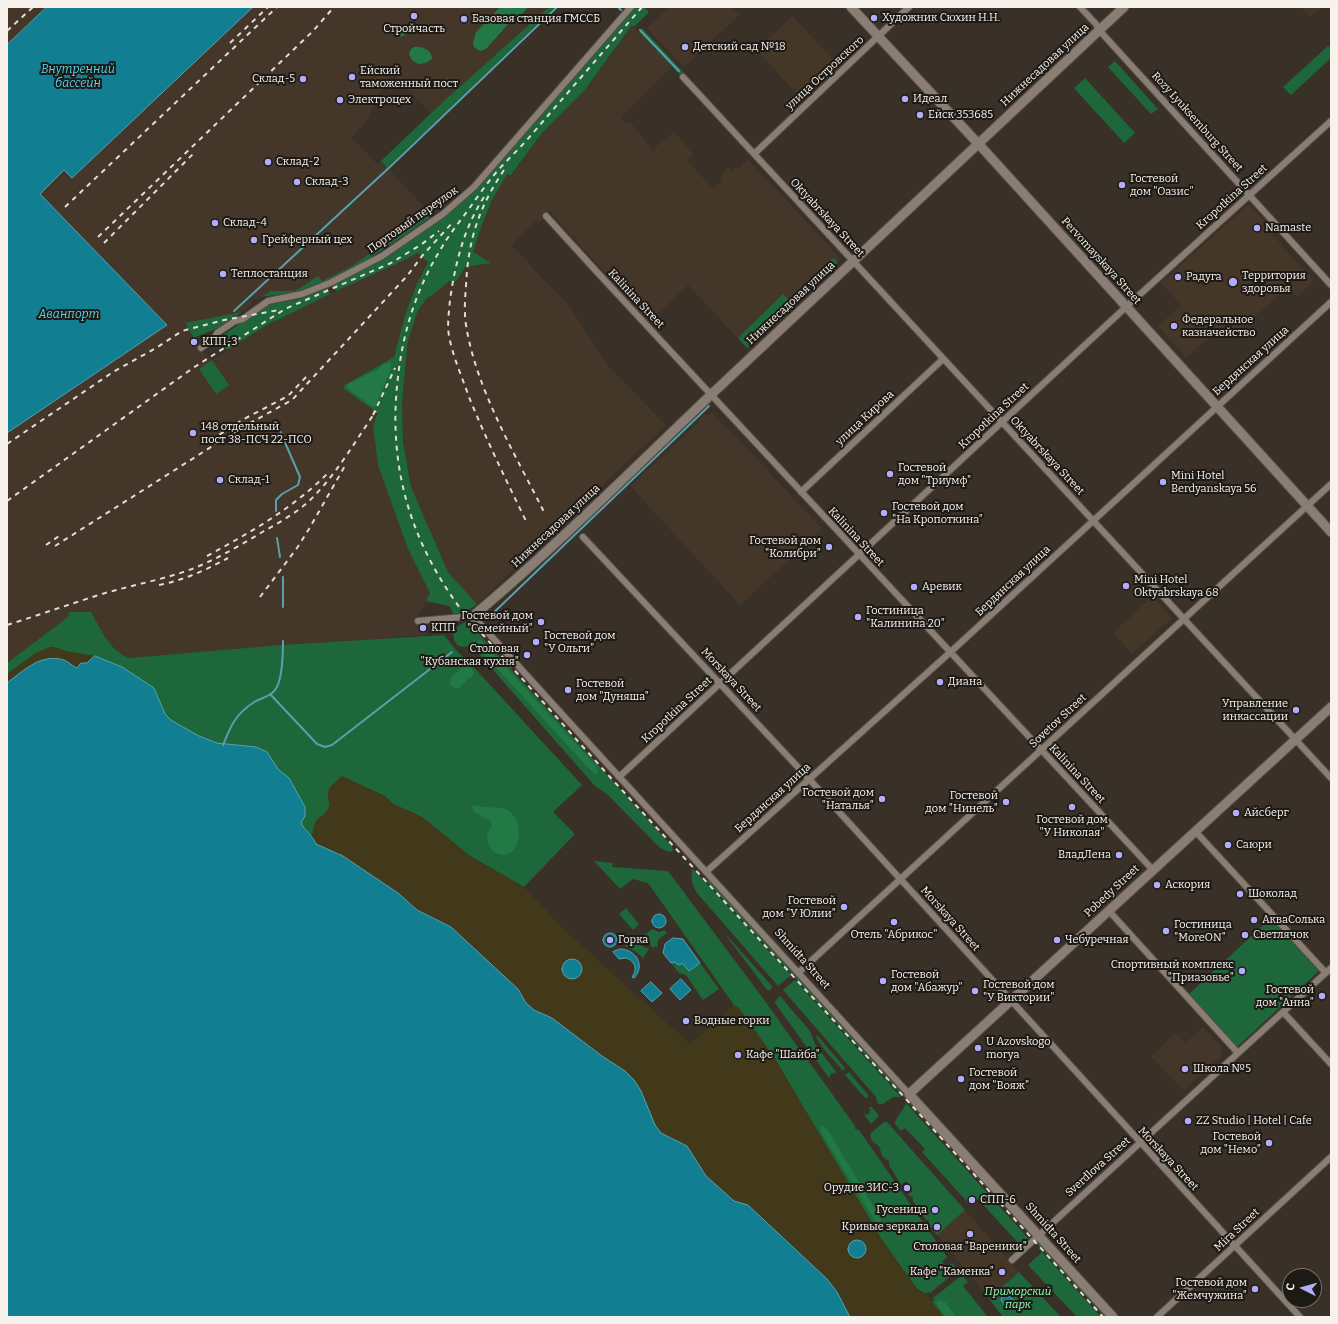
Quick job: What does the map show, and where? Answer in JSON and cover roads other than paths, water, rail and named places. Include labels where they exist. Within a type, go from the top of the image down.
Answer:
[{"type":"street","name":"Портовый переулок","points":[[201,348],[214,339],[217,333],[235,321],[243,319],[268,301],[302,294],[330,283],[382,256],[458,203],[474,187],[631,7]]},
{"type":"street","name":"Pervomayskaya Street","points":[[851,7],[978,144],[1331,532]]},
{"type":"street","name":"улица Островского","points":[[754,154],[909,7]]},
{"type":"street","name":"Rozy Lyuksemburg Street","points":[[1080,7],[1096,24],[1099,30],[1331,286]]},
{"type":"street","name":"Нижнесадовая улица","points":[[473,616],[510,585],[574,526],[853,261],[1124,7]]},
{"type":"street","name":"Oktyabrskaya Street","points":[[683,77],[1331,778]]},
{"type":"street","name":"Kropotkina Street","points":[[619,777],[1126,307],[1331,121]]},
{"type":"street","name":"Kalinina Street","points":[[546,216],[859,555],[1153,870]]},
{"type":"street","name":"Бердянская улица","points":[[706,872],[950,652],[1331,302]]},
{"type":"street","name":"улица Кирова","points":[[801,492],[944,359]]},
{"type":"street","name":"Sovetov Street","points":[[798,972],[901,880],[1331,484]]},
{"type":"street","name":"Morskaya Street","points":[[583,537],[809,779],[1300,1317]]},
{"type":"street","points":[[418,621],[473,616]]},
{"type":"street","name":"Shmidta Street","points":[[473,616],[1113,1317]]},
{"type":"street","name":"Pobedy Street","points":[[909,1094],[1331,706]]},
{"type":"street","points":[[1195,831],[1326,973]]},
{"type":"street","points":[[1109,911],[1238,1053]]},
{"type":"street","name":"Sverdlova Street","points":[[1012,1260],[1331,968]]},
{"type":"street","points":[[1283,1012],[1331,1064]]},
{"type":"street","name":"Mira Street","points":[[1157,1317],[1331,1157]]},
{"type":"water","points":[[47,7],[253,7],[72,178],[64,170],[40,194],[167,325],[7,433],[7,45]]},
{"type":"water","points":[[95,656],[122,667],[154,688],[165,714],[171,720],[199,736],[217,743],[256,747],[267,752],[278,769],[289,778],[305,807],[305,816],[301,823],[316,844],[343,856],[398,893],[417,910],[451,927],[518,989],[526,1003],[534,1010],[552,1018],[602,1056],[625,1071],[634,1080],[641,1091],[655,1125],[661,1133],[687,1146],[706,1176],[734,1201],[748,1205],[827,1279],[837,1292],[850,1317],[7,1317],[7,683],[25,669],[45,659],[52,658],[67,661],[77,668],[81,663],[87,663]]},
{"type":"water","points":[[656,914],[662,914],[666,918],[666,924],[662,928],[656,928],[652,924],[652,918]]},
{"type":"water","name":"Горка","points":[[607,933],[613,933],[617,937],[617,943],[613,947],[607,947],[603,943],[603,937]]},
{"type":"water","points":[[673,938],[683,939],[700,963],[689,971],[682,963],[680,965],[675,962],[671,963],[663,953],[665,944]]},
{"type":"water","points":[[620,949],[631,952],[638,959],[638,973],[634,978],[632,977],[635,971],[635,966],[632,961],[626,958],[619,959],[613,952]]},
{"type":"water","points":[[572,959],[579,962],[582,969],[579,976],[572,979],[565,976],[562,969],[565,962]]},
{"type":"water","points":[[681,979],[691,990],[680,1000],[670,989]]},
{"type":"water","points":[[651,982],[662,993],[652,1002],[641,991]]},
{"type":"water","points":[[857,1240],[863,1243],[866,1249],[863,1255],[857,1258],[851,1255],[848,1249],[851,1243]]},
{"type":"water","points":[[1005,1294],[1008,1294],[1014,1301],[1010,1307],[1007,1307],[1001,1300]]},
{"type":"waterway","points":[[234,311],[392,165],[557,7]]},
{"type":"waterway","points":[[618,7],[621,10]]},
{"type":"waterway","points":[[640,30],[679,71]]},
{"type":"waterway","points":[[488,618],[709,406]]},
{"type":"waterway","points":[[276,511],[276,500],[282,494],[298,485],[300,477],[280,431]]},
{"type":"waterway","points":[[277,538],[280,557]]},
{"type":"waterway","points":[[283,577],[283,607]]},
{"type":"waterway","points":[[223,745],[232,725],[239,715],[256,701],[269,695],[275,690],[281,674],[283,641]]},
{"type":"waterway","points":[[270,694],[317,744],[325,747],[332,745],[452,652]]},
{"type":"railway","points":[[7,31],[33,7]]},
{"type":"railway","points":[[230,43],[268,7]]},
{"type":"railway","points":[[65,207],[277,7]]},
{"type":"railway","points":[[98,237],[313,31],[334,7]]},
{"type":"railway","points":[[642,7],[526,141],[491,179],[445,242],[433,262],[418,294],[403,343],[398,377],[396,410],[396,442],[400,473],[407,504],[417,533],[447,589],[466,616],[610,777],[905,1098],[1103,1317]]},
{"type":"railway","points":[[104,243],[196,151]]},
{"type":"railway","points":[[504,170],[488,197],[476,225],[472,239],[467,269],[465,320],[471,349],[487,397],[544,512]]},
{"type":"railway","points":[[484,197],[471,221],[461,247],[450,300],[448,332],[455,359],[469,397],[489,444],[526,521]]},
{"type":"railway","points":[[55,546],[241,428],[292,400],[407,276],[422,256],[454,221]]},
{"type":"railway","points":[[7,501],[193,368],[285,309],[391,263],[422,244],[439,231]]},
{"type":"railway","points":[[7,444],[113,372],[156,348],[182,331],[224,320],[279,310]]},
{"type":"railway","points":[[373,415],[395,368]]},
{"type":"railway","points":[[211,440],[242,420],[288,396],[307,376]]},
{"type":"railway","points":[[7,625],[102,594],[192,569],[220,556],[281,522],[307,503],[317,493],[344,459],[376,411]]},
{"type":"railway","points":[[260,597],[297,548],[346,464]]},
{"type":"railway","points":[[207,556],[255,529],[285,509],[328,473]]},
{"type":"railway","points":[[46,545],[59,536]]},
{"type":"railway","points":[[159,585],[195,574],[228,558]]},
{"type":"place","name":"Стройчасть","points":[[414,16]]},
{"type":"place","name":"Художник Сюхин Н.Н.","points":[[874,18]]},
{"type":"place","name":"Базовая станция ГМССБ","points":[[464,19]]},
{"type":"place","name":"Детский сад №18","points":[[685,47]]},
{"type":"place","name":"Ейский таможенный пост","points":[[352,77]]},
{"type":"place","name":"Склад-5","points":[[303,79]]},
{"type":"place","name":"Идеал","points":[[905,99]]},
{"type":"place","name":"Электроцех","points":[[340,100]]},
{"type":"place","name":"Ейск 353685","points":[[920,115]]},
{"type":"place","name":"Склад-2","points":[[268,162]]},
{"type":"place","name":"Склад-3","points":[[297,182]]},
{"type":"place","name":"Гостевой дом \"Оазис\"","points":[[1122,185]]},
{"type":"place","name":"Склад-4","points":[[215,223]]},
{"type":"place","name":"Namaste","points":[[1257,228]]},
{"type":"place","name":"Грейферный цех","points":[[254,240]]},
{"type":"place","name":"Теплостанция","points":[[223,274]]},
{"type":"place","name":"Радуга","points":[[1178,277]]},
{"type":"place","name":"Территория здоровья","points":[[1233,282]]},
{"type":"place","name":"Федеральное казначейство","points":[[1174,326]]},
{"type":"place","name":"КПП-3","points":[[194,342]]},
{"type":"place","name":"148 отдельный пост 38-ПСЧ 22-ПСО","points":[[193,433]]},
{"type":"place","name":"Гостевой дом \"Триумф\"","points":[[890,474]]},
{"type":"place","name":"Склад-1","points":[[220,480]]},
{"type":"place","name":"Mini Hotel Berdyanskaya 56","points":[[1163,482]]},
{"type":"place","name":"Гостевой дом \"На Кропоткина\"","points":[[884,513]]},
{"type":"place","name":"Гостевой дом \"Колибри\"","points":[[829,547]]},
{"type":"place","name":"Mini Hotel Oktyabrskaya 68","points":[[1126,586]]},
{"type":"place","name":"Аревик","points":[[914,587]]},
{"type":"place","name":"Гостиница \"Калинина 20\"","points":[[858,617]]},
{"type":"place","name":"Гостевой дом \"Семейный\"","points":[[541,622]]},
{"type":"place","name":"КПП","points":[[423,628]]},
{"type":"place","name":"Гостевой дом \"У Ольги\"","points":[[536,642]]},
{"type":"place","name":"Столовая \"Кубанская кухня\"","points":[[527,655]]},
{"type":"place","name":"Диана","points":[[940,682]]},
{"type":"place","name":"Гостевой дом \"Дуняша\"","points":[[568,690]]},
{"type":"place","name":"Управление инкассации","points":[[1296,710]]},
{"type":"place","name":"Гостевой дом \"Наталья\"","points":[[882,799]]},
{"type":"place","name":"Гостевой дом \"Нинель\"","points":[[1006,802]]},
{"type":"place","name":"Гостевой дом \"У Николая\"","points":[[1072,807]]},
{"type":"place","name":"Айсберг","points":[[1236,813]]},
{"type":"place","name":"Саюри","points":[[1228,845]]},
{"type":"place","name":"ВладЛена","points":[[1119,855]]},
{"type":"place","name":"Аскория","points":[[1157,885]]},
{"type":"place","name":"Шоколад","points":[[1240,894]]},
{"type":"place","name":"Гостевой дом \"У Юлии\"","points":[[844,907]]},
{"type":"place","name":"АкваСолька","points":[[1254,920]]},
{"type":"place","name":"Отель \"Абрикос\"","points":[[894,922]]},
{"type":"place","name":"Гостиница \"MoreON\"","points":[[1166,931]]},
{"type":"place","name":"Светлячок","points":[[1245,935]]},
{"type":"place","name":"Горка","points":[[610,940]]},
{"type":"place","name":"Чебуречная","points":[[1057,940]]},
{"type":"place","name":"Спортивный комплекс \"Приазовье\"","points":[[1242,971]]},
{"type":"place","name":"Гостевой дом \"Абажур\"","points":[[883,981]]},
{"type":"place","name":"Гостевой дом \"У Виктории\"","points":[[975,991]]},
{"type":"place","name":"Гостевой дом \"Анна\"","points":[[1322,996]]},
{"type":"place","name":"Водные горки","points":[[686,1021]]},
{"type":"place","name":"U Azovskogo morya","points":[[978,1048]]},
{"type":"place","name":"Кафе \"Шайба\"","points":[[738,1055]]},
{"type":"place","name":"Школа №5","points":[[1185,1069]]},
{"type":"place","name":"Гостевой дом \"Вояж\"","points":[[961,1079]]},
{"type":"place","name":"ZZ Studio | Hotel | Cafe","points":[[1188,1121]]},
{"type":"place","name":"Гостевой дом \"Немо\"","points":[[1269,1143]]},
{"type":"place","name":"Орудие ЗИС-3","points":[[907,1188]]},
{"type":"place","name":"СПП-6","points":[[972,1200]]},
{"type":"place","name":"Гусеница","points":[[935,1210]]},
{"type":"place","name":"Кривые зеркала","points":[[937,1227]]},
{"type":"place","name":"Столовая \"Вареники\"","points":[[970,1234]]},
{"type":"place","name":"Кафе \"Каменка\"","points":[[1002,1272]]},
{"type":"place","name":"Гостевой дом \"Жемчужина\"","points":[[1255,1289]]},
{"type":"water label","name":"Внутренний бассейн","points":[[78,77]]},
{"type":"water label","name":"Аванпорт","points":[[69,315]]},
{"type":"park label","name":"Приморский парк","points":[[1018,1298]]}]
